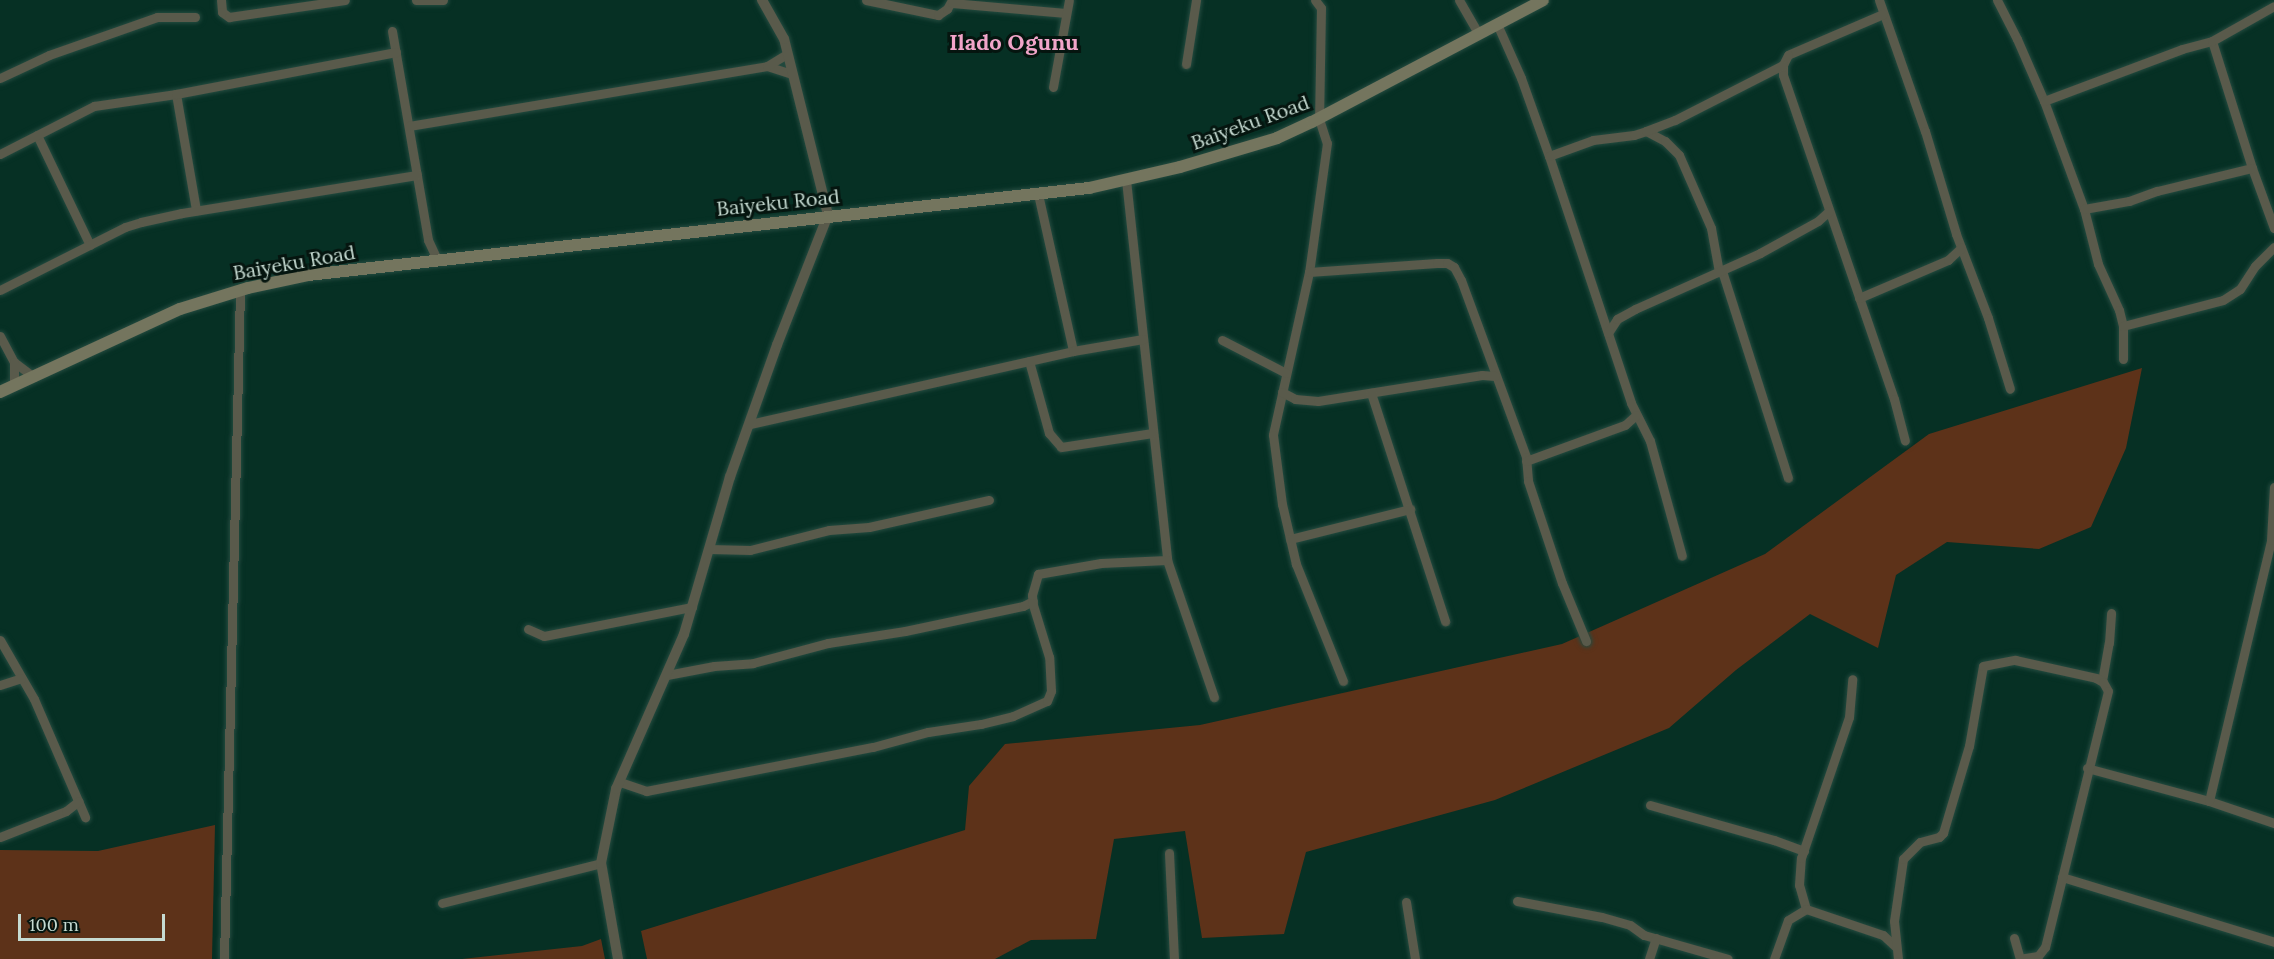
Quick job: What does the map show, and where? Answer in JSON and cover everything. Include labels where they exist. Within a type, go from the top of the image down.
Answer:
[{"type":"main road","name":"Baiyeku Road","points":[[0,392],[180,309],[240,290],[308,275],[828,215],[1038,194],[1126,180],[1180,168],[1276,138],[1319,119],[1543,0]]},
{"type":"street","points":[[221,0],[222,12],[229,17],[345,0]]},
{"type":"street","points":[[416,0],[443,0]]},
{"type":"street","points":[[618,959],[601,863],[604,839],[620,782],[667,675],[692,607],[730,477],[777,345],[828,215],[783,39],[762,0]]},
{"type":"street","points":[[866,0],[938,15],[952,2],[1066,13]]},
{"type":"street","points":[[1053,87],[1068,0]]},
{"type":"street","points":[[1186,64],[1196,0]]},
{"type":"street","points":[[1315,0],[1321,8],[1319,119],[1328,143],[1309,272],[1273,435],[1282,504],[1298,570],[1343,681]]},
{"type":"street","points":[[1460,0],[1478,33]]},
{"type":"street","points":[[1879,0],[1925,131],[1961,248],[1988,318],[2010,389]]},
{"type":"street","points":[[1996,0],[2017,39],[2044,101],[2084,209],[2094,252],[2111,288],[2123,326],[2123,360]]},
{"type":"street","points":[[2044,101],[2182,49],[2212,41],[2274,6]]},
{"type":"street","points":[[1884,14],[1788,56],[1783,65],[1783,75],[1894,399],[1905,441]]},
{"type":"street","points":[[0,78],[49,55],[157,17],[195,17]]},
{"type":"street","points":[[1497,24],[1521,78],[1549,156],[1636,415],[1650,441],[1682,556]]},
{"type":"street","points":[[392,31],[428,240],[438,261]]},
{"type":"street","points":[[2212,41],[2252,168],[2274,228]]},
{"type":"street","points":[[0,154],[94,106],[176,94],[396,52]]},
{"type":"street","points":[[409,126],[767,66],[787,54]]},
{"type":"street","points":[[1549,156],[1593,140],[1634,135],[1675,120],[1783,65]]},
{"type":"street","points":[[767,66],[792,74]]},
{"type":"street","points":[[176,94],[196,210]]},
{"type":"street","points":[[1646,131],[1665,141],[1679,155],[1711,228],[1720,272],[1788,478]]},
{"type":"street","points":[[37,135],[90,245]]},
{"type":"street","points":[[2084,209],[2129,201],[2157,190],[2252,168]]},
{"type":"street","points":[[0,290],[141,222],[196,210],[417,175]]},
{"type":"street","points":[[1126,180],[1167,560],[1214,698]]},
{"type":"street","points":[[1038,194],[1072,351]]},
{"type":"street","points":[[1608,333],[1617,319],[1760,253],[1818,221],[1829,211]]},
{"type":"street","points":[[1818,221],[1832,221]]},
{"type":"street","points":[[424,262],[428,240]]},
{"type":"street","points":[[2123,326],[2223,300],[2240,290],[2255,266],[2274,247]]},
{"type":"street","points":[[1859,298],[1948,260],[1961,248]]},
{"type":"street","points":[[1309,272],[1447,263],[1454,267],[1461,279],[1526,461],[1528,481],[1562,583],[1586,641]]},
{"type":"street","points":[[224,959],[240,290]]},
{"type":"street","points":[[1601,315],[1617,319]]},
{"type":"street","points":[[0,336],[14,362],[34,377]]},
{"type":"street","points":[[750,424],[1072,351],[1143,339]]},
{"type":"street","points":[[1222,339],[1286,373]]},
{"type":"street","points":[[1029,361],[1049,433],[1061,447],[1152,433]]},
{"type":"street","points":[[14,362],[14,386]]},
{"type":"street","points":[[1482,375],[1490,362]]},
{"type":"street","points":[[1282,392],[1295,399],[1318,401],[1482,375],[1495,376]]},
{"type":"street","points":[[1371,393],[1445,621]]},
{"type":"street","points":[[1526,461],[1625,425],[1636,415]]},
{"type":"street","points":[[2209,801],[2271,540],[2274,487]]},
{"type":"street","points":[[709,549],[750,550],[829,530],[869,527],[989,500]]},
{"type":"street","points":[[1290,539],[1410,509]]},
{"type":"street","points":[[620,782],[646,791],[873,747],[928,732],[981,724],[1013,716],[1049,698],[1052,680],[1032,601],[1035,580],[1040,571],[1129,560],[1167,560]]},
{"type":"street","points":[[667,675],[714,666],[753,663],[828,643],[905,631],[1023,606],[1032,601]]},
{"type":"street","points":[[528,628],[544,636],[692,607]]},
{"type":"street","points":[[2014,938],[2020,959],[2042,954],[2108,691],[2102,681],[2109,643],[2111,613]]},
{"type":"street","points":[[0,640],[34,699],[85,818]]},
{"type":"street","points":[[1898,959],[1896,947],[1898,937],[1894,921],[1904,856],[1920,842],[1939,837],[1949,817],[1969,746],[1983,666],[2015,660],[2102,681]]},
{"type":"street","points":[[0,686],[21,678]]},
{"type":"street","points":[[1806,909],[1799,885],[1804,851],[1849,717],[1852,679]]},
{"type":"street","points":[[2087,768],[2209,801],[2274,823]]},
{"type":"street","points":[[0,837],[66,811],[79,801]]},
{"type":"street","points":[[1650,806],[1774,840],[1804,851]]},
{"type":"street","points":[[1169,853],[1174,959]]},
{"type":"street","points":[[442,903],[601,863]]},
{"type":"street","points":[[2062,877],[2274,942]]},
{"type":"street","points":[[1517,901],[1614,920],[1656,938],[1728,959]]},
{"type":"street","points":[[1406,902],[1415,959]]},
{"type":"street","points":[[1773,959],[1788,920],[1806,909],[1878,933],[1896,947]]},
{"type":"street","points":[[1878,933],[1894,921]]},
{"type":"street","points":[[1649,959],[1656,938]]},
{"type":"shaded area","points":[[2142,368],[2126,448],[2091,527],[2039,549],[1947,542],[1896,575],[1878,648],[1810,614],[1736,670],[1669,728],[1495,800],[1306,852],[1284,934],[1202,938],[1185,831],[1114,839],[1096,939],[1031,940],[995,959],[647,959],[641,931],[965,830],[969,786],[1005,744],[1200,725],[1562,644],[1765,554],[1929,434]]},
{"type":"shaded area","points":[[215,825],[212,959],[0,959],[0,850],[98,851]]},
{"type":"shaded area","points":[[601,939],[605,959],[462,959],[582,946]]},
{"type":"district","name":"Ilado Ogunu","points":[[1014,43]]}]
